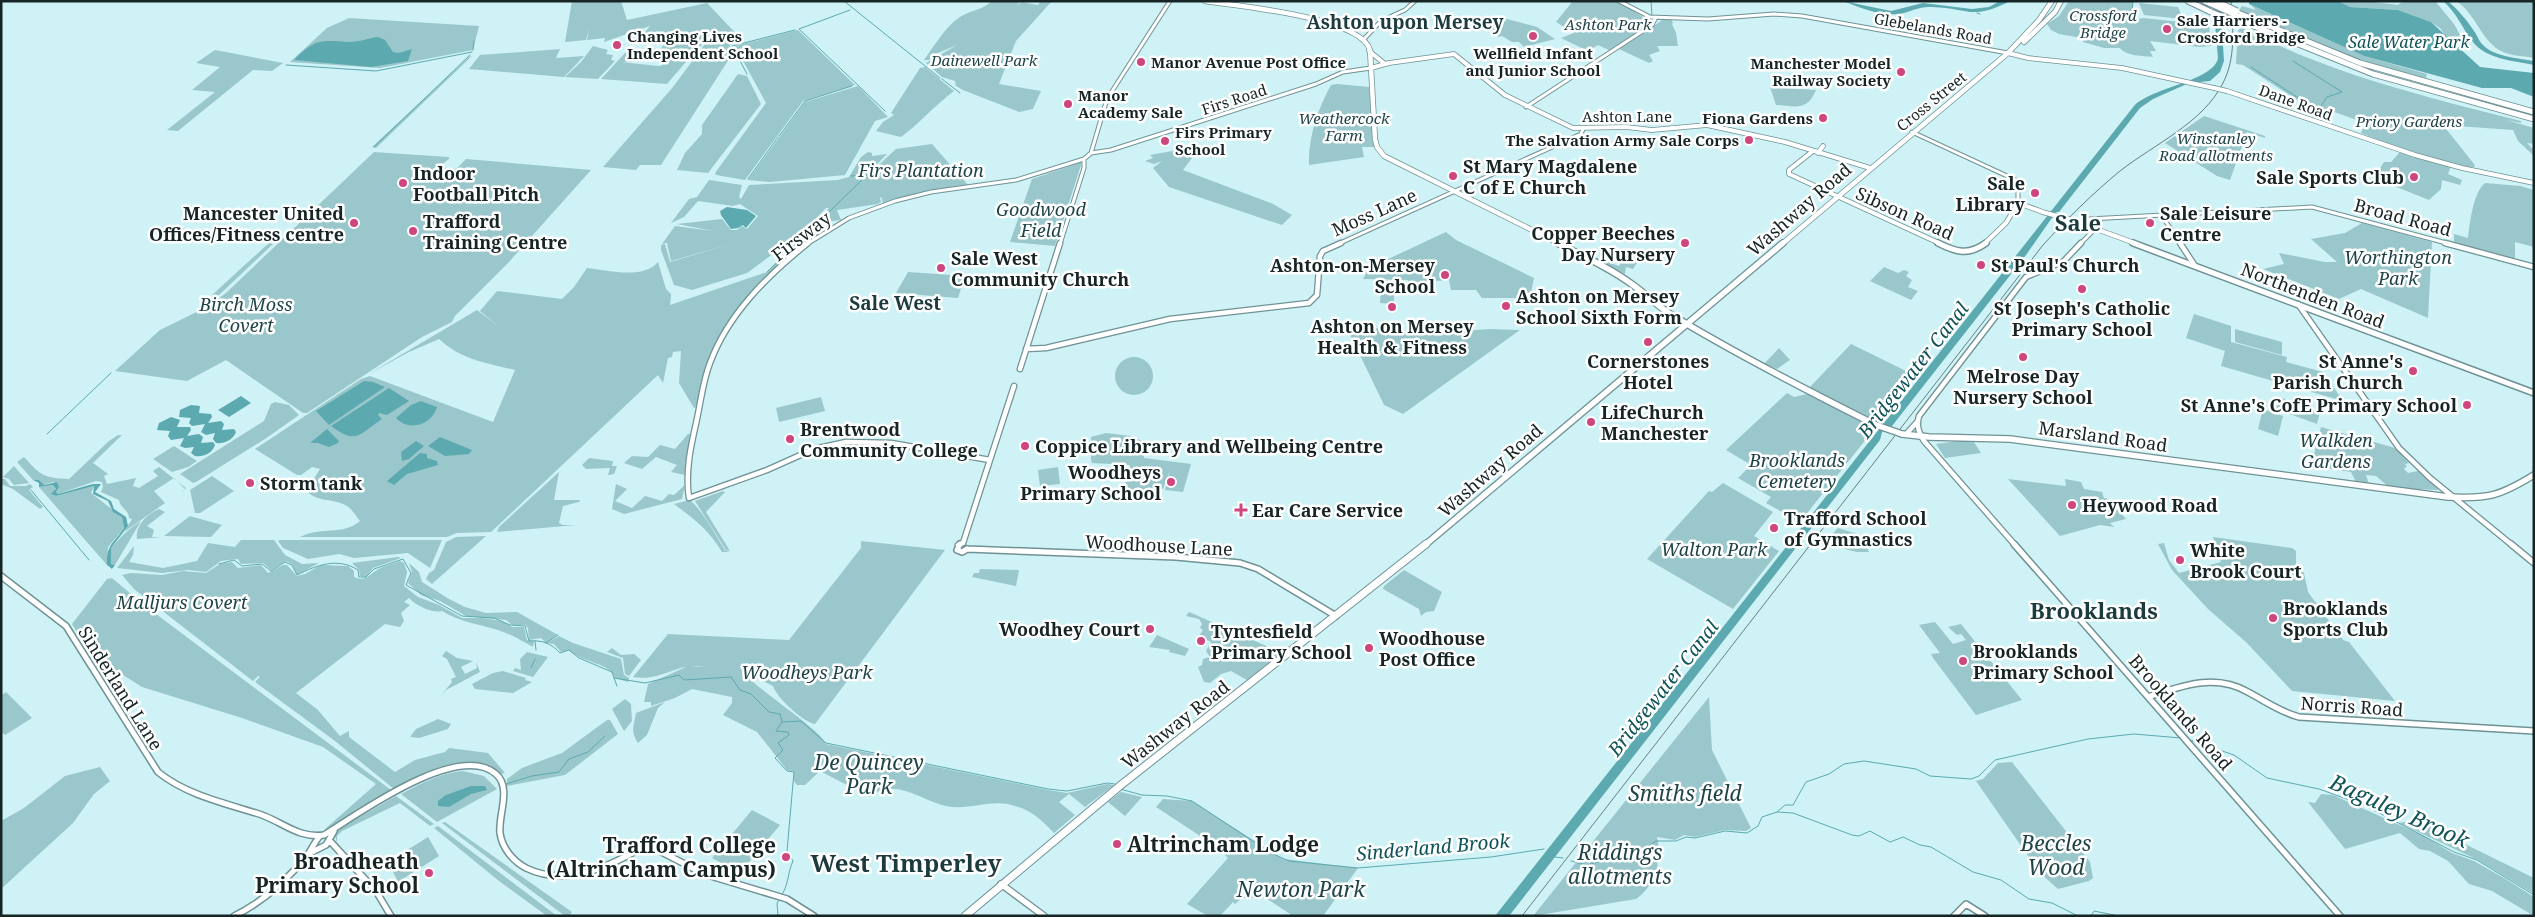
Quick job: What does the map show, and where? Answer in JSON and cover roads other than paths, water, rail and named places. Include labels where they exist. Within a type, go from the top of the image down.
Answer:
[{"type":"highway","points":[[2186,1],[2202,8],[2212,4]]},
{"type":"highway","points":[[2196,1],[2212,4],[2304,41],[2392,73],[2534,117]]},
{"type":"highway","points":[[2204,1],[2372,76],[2534,117]]},
{"type":"highway","points":[[2239,16],[2304,41]]},
{"type":"main road","points":[[1205,1],[1334,24],[1364,39],[1369,49],[1371,68]]},
{"type":"main road","points":[[2041,22],[2052,1]]},
{"type":"main road","points":[[2041,22],[2055,12],[2061,1]]},
{"type":"main road","name":"Cross Street","points":[[1870,168],[2008,53],[2013,51],[2041,22]]},
{"type":"main road","points":[[1369,49],[1385,64]]},
{"type":"main road","name":"Dane Road","points":[[2008,53],[2024,58],[2062,59],[2110,65],[2183,80],[2286,109],[2326,126],[2362,135],[2419,156],[2478,172],[2534,183]]},
{"type":"main road","name":"Ashton Lane","points":[[1454,54],[1498,90],[1526,108],[1569,126],[1583,129],[1621,127],[1652,130],[1704,125],[1778,140],[1870,168]]},
{"type":"main road","name":"Firs Road","points":[[1371,68],[1385,64],[1454,54]]},
{"type":"main road","name":"Marsland Road","points":[[1371,68],[1375,139],[1379,151],[1393,162],[1618,274],[1658,307],[1688,325],[1814,394],[1876,425],[1921,437],[1978,436],[2010,439],[2383,490],[2451,496],[2492,496],[2504,492],[2534,475]]},
{"type":"main road","points":[[1815,152],[1824,146]]},
{"type":"main road","name":"Sibson Road","points":[[1815,152],[1788,172],[1947,248],[1964,252],[1974,251],[1990,239],[2017,206]]},
{"type":"main road","name":"Washway Road","points":[[965,916],[1118,788],[1400,566],[1688,325],[1870,168]]},
{"type":"main road","name":"Northenden Road","points":[[2017,206],[2083,222],[2534,393]]},
{"type":"main road","points":[[2438,495],[2443,489]]},
{"type":"main road","points":[[2460,504],[2465,497]]},
{"type":"main road","points":[[1001,884],[1044,916]]},
{"type":"street","points":[[1020,369],[1084,168],[1084,159],[1091,153],[1107,99],[1170,1]]},
{"type":"street","name":"Glebelands Road","points":[[1619,1],[1646,16],[1708,19],[1772,14],[1802,16],[2008,53]]},
{"type":"street","points":[[1364,39],[1370,36],[1383,20],[1395,16],[1414,3]]},
{"type":"street","points":[[1526,108],[1652,25],[1656,17]]},
{"type":"street","name":"Firs Road","points":[[1091,153],[1112,150],[1316,84],[1342,72],[1371,68]]},
{"type":"street","name":"Moss Lane","points":[[1026,349],[1046,348],[1170,319],[1309,303],[1317,295],[1322,252],[1581,134],[1583,129]]},
{"type":"street","points":[[1912,132],[2018,181],[2017,206]]},
{"type":"street","name":"Firsway","points":[[990,460],[892,443],[846,442],[814,449],[767,470],[689,498],[688,469],[711,358],[722,336],[738,314],[766,282],[792,258],[827,230],[886,204],[944,190],[1017,180],[1084,159]]},
{"type":"street","name":"Broad Road","points":[[2083,222],[2110,218],[2312,207],[2534,267]]},
{"type":"street","points":[[2162,216],[2195,266]]},
{"type":"street","points":[[1905,433],[1917,421],[2026,277],[2064,261],[2096,228]]},
{"type":"street","points":[[2298,304],[2399,448],[2460,504],[2534,563]]},
{"type":"street","points":[[963,543],[967,545],[967,549],[962,552],[957,550],[958,545],[963,543],[1014,386]]},
{"type":"street","points":[[1917,421],[1921,437]]},
{"type":"street","name":"Brooklands Road","points":[[1921,437],[2340,916]]},
{"type":"street","name":"Woodhouse Lane","points":[[967,549],[1176,557],[1240,563],[1258,569],[1336,616]]},
{"type":"street","name":"Sinderland Lane","points":[[1,576],[66,626],[158,772],[166,781],[246,811],[258,813],[310,836]]},
{"type":"street","name":"Norris Road","points":[[2148,696],[2192,683],[2216,681],[2236,686],[2276,709],[2300,717],[2534,731]]},
{"type":"street","points":[[234,916],[256,904],[276,889],[307,856],[314,843],[322,835],[381,799],[441,769],[473,766],[492,772],[499,778],[504,793],[499,826],[506,850],[517,863],[540,874],[574,876],[621,860],[641,848],[645,850],[650,846],[704,874],[785,897],[814,916]]},
{"type":"street","points":[[307,856],[330,840],[339,826]]},
{"type":"street","points":[[336,850],[316,848],[310,836],[329,836],[336,850],[376,891],[390,916]]},
{"type":"street","points":[[1954,916],[1966,904],[1985,916]]},
{"type":"water","points":[[1843,1],[1891,11],[1923,3],[1972,9],[1989,7],[2000,1],[2010,1],[1987,11],[1978,12],[1928,7],[1899,14],[1885,14]]},
{"type":"water","points":[[2213,1],[2220,1],[2224,61],[2220,72],[2210,81],[2189,83],[2153,99],[2140,108],[2059,212],[2056,212],[2026,255],[1892,426],[1882,432],[1880,440],[1509,916],[1495,916],[2134,106],[2143,99],[2206,73],[2214,66],[2218,58]]},
{"type":"water","name":"Sale Water Park","points":[[2249,1],[2338,1],[2350,7],[2398,10],[2431,22],[2480,67],[2534,73],[2534,97],[2511,88],[2482,88],[2364,56],[2249,4]]},
{"type":"water","points":[[2443,1],[2448,1],[2458,11],[2481,43],[2487,48],[2506,56],[2534,61],[2534,65],[2493,56],[2479,48],[2469,37],[2452,10]]},
{"type":"water","points":[[378,37],[385,40],[393,52],[399,53],[412,49],[408,61],[371,67],[294,60],[308,47],[320,42],[354,42]]},
{"type":"water","points":[[727,207],[747,210],[756,216],[746,228],[743,225],[731,229],[720,211]]},
{"type":"water","points":[[364,381],[373,382],[385,387],[329,425],[316,411]]},
{"type":"water","points":[[389,388],[409,401],[387,415],[379,413],[378,415],[382,419],[357,436],[347,435],[331,426]]},
{"type":"water","points":[[241,396],[251,403],[229,417],[218,410]]},
{"type":"water","points":[[421,401],[437,407],[425,422],[407,425],[396,418],[411,405]]},
{"type":"water","points":[[191,405],[200,406],[199,413],[211,414],[212,417],[208,423],[221,421],[224,424],[222,430],[234,429],[235,435],[228,441],[216,443],[213,439],[215,433],[206,435],[201,432],[205,424],[192,426],[189,423],[191,418],[179,417],[180,410]]},
{"type":"water","points":[[171,417],[180,420],[177,427],[190,427],[191,430],[187,436],[199,434],[203,437],[201,443],[213,442],[215,445],[212,451],[201,456],[195,456],[191,453],[194,447],[185,448],[180,446],[184,438],[171,440],[168,436],[170,431],[157,430],[159,423]]},
{"type":"water","points":[[327,429],[339,441],[338,443],[329,447],[318,443],[310,443]]},
{"type":"water","points":[[440,437],[472,450],[469,454],[445,456],[428,446]]},
{"type":"water","points":[[416,441],[424,446],[409,459],[402,461],[401,452]]},
{"type":"water","points":[[420,453],[427,454],[427,458],[437,461],[438,465],[407,474],[394,485],[387,481]]},
{"type":"water","points":[[33,480],[39,480],[44,485],[57,482],[59,487],[56,492],[58,494],[93,484],[101,484],[95,492],[111,501],[114,509],[126,517],[128,526],[111,548],[111,564],[115,565],[112,569],[107,565],[109,548],[124,528],[122,517],[113,512],[108,501],[93,494],[94,486],[56,496],[51,494],[56,489],[53,485],[39,487],[39,483]]},
{"type":"water","points":[[471,786],[485,786],[487,790],[471,794],[449,807],[438,806],[438,801],[446,795]]},
{"type":"waterway","points":[[844,1],[940,78]]},
{"type":"waterway","points":[[1651,1],[1652,15]]},
{"type":"waterway","points":[[2132,12],[2133,1]]},
{"type":"waterway","points":[[2527,1],[2534,4]]},
{"type":"waterway","points":[[850,10],[799,29],[885,111]]},
{"type":"waterway","points":[[747,74],[732,46],[795,30]]},
{"type":"waterway","points":[[473,50],[474,41]]},
{"type":"waterway","points":[[286,65],[376,71],[472,52]]},
{"type":"waterway","points":[[374,147],[470,55]]},
{"type":"waterway","points":[[2293,61],[2342,92],[2327,97],[2321,106]]},
{"type":"waterway","points":[[2251,67],[2309,105]]},
{"type":"waterway","points":[[942,79],[960,93]]},
{"type":"waterway","points":[[779,136],[805,101],[852,86]]},
{"type":"waterway","points":[[748,179],[778,137]]},
{"type":"waterway","points":[[865,177],[869,173]]},
{"type":"waterway","points":[[851,176],[864,175]]},
{"type":"waterway","points":[[767,272],[864,178]]},
{"type":"waterway","points":[[47,434],[111,373]]},
{"type":"waterway","points":[[31,490],[89,560]]},
{"type":"waterway","name":"Sinderland Brook","points":[[219,564],[234,560],[242,566],[262,564],[271,571],[285,562],[292,565],[297,575],[312,568],[335,563],[350,566],[358,570],[359,577],[366,577],[374,569],[403,559],[411,573],[406,585],[462,616],[494,618],[510,625],[525,626],[529,641],[535,641]]},
{"type":"waterway","points":[[546,643],[558,635]]},
{"type":"waterway","name":"Sinderland Brook","points":[[535,641],[546,643]]},
{"type":"waterway","points":[[535,641],[536,650]]},
{"type":"waterway","name":"Sinderland Brook","points":[[546,643],[560,653],[569,650],[579,658],[612,672],[614,678]]},
{"type":"waterway","points":[[531,668],[535,659]]},
{"type":"waterway","name":"Sinderland Brook","points":[[614,678],[645,683],[679,675],[684,680],[731,677],[740,690],[751,694],[769,712],[780,714],[782,722]]},
{"type":"waterway","name":"Sinderland Brook","points":[[614,678],[617,686]]},
{"type":"waterway","name":"Sinderland Brook","points":[[782,722],[801,721],[826,743],[1048,789],[1067,791],[1107,783],[1115,784]]},
{"type":"waterway","points":[[781,896],[793,861],[787,851],[794,772],[787,771],[775,758],[783,750],[778,743],[789,735],[788,732],[776,731],[782,722]]},
{"type":"waterway","name":"Baguley Brook","points":[[1777,812],[1785,805],[1793,805],[1806,782],[1829,774],[1844,764],[1864,761],[1916,769],[1930,776],[1971,779],[1979,776],[1995,760],[2088,739],[2134,734],[2181,738]]},
{"type":"waterway","points":[[506,784],[532,776],[559,772],[569,759],[588,752],[605,736]]},
{"type":"waterway","name":"Baguley Brook","points":[[2187,739],[2234,755],[2267,778],[2319,789],[2366,806],[2454,852],[2477,860],[2534,895]]},
{"type":"waterway","name":"Sinderland Brook","points":[[1120,789],[1142,795],[1167,796],[1192,801],[1271,853],[1289,861],[1358,868],[1491,857],[1544,849]]},
{"type":"waterway","points":[[1571,861],[1587,865],[1643,850],[1656,841],[1676,841],[1686,837],[1695,838],[1725,831],[1747,833],[1758,826],[1762,817],[1777,812]]},
{"type":"waterway","points":[[1777,812],[1793,813],[1852,835],[1859,836],[1870,831],[1890,842],[1903,837],[1920,845],[1931,847],[1973,872],[2001,880],[2029,899],[2052,903],[2078,916]]},
{"type":"waterway","points":[[1555,857],[1563,858]]},
{"type":"waterway","points":[[778,916],[777,903],[779,900]]},
{"type":"waterway","points":[[2091,916],[2094,911],[2119,916]]},
{"type":"tram line","points":[[1522,916],[2043,245],[2080,207],[2120,171],[2190,122],[2214,97],[2223,83],[2232,53],[2231,1]]},
{"type":"place","name":"Sale Harriers - Crossford Bridge","points":[[2167,29]]},
{"type":"place","name":"Wellfield Infant and Junior School","points":[[1533,36]]},
{"type":"place","name":"Changing Lives Independent School","points":[[617,45]]},
{"type":"place","name":"Manor Avenue Post Office","points":[[1141,62]]},
{"type":"place","name":"Manchester Model Railway Society","points":[[1901,72]]},
{"type":"place","name":"Manor Academy Sale","points":[[1068,104]]},
{"type":"place","name":"Fiona Gardens","points":[[1823,118]]},
{"type":"place","name":"The Salvation Army Sale Corps","points":[[1749,140]]},
{"type":"place","name":"Firs Primary School","points":[[1165,141]]},
{"type":"place","name":"St Mary Magdalene C of E Church","points":[[1453,176]]},
{"type":"place","name":"Sale Sports Club","points":[[2414,177]]},
{"type":"place","name":"Indoor Football Pitch","points":[[403,183]]},
{"type":"place","name":"Sale Library","points":[[2035,193]]},
{"type":"place","name":"Mancester United Offices/Fitness centre","points":[[354,223]]},
{"type":"place","name":"Sale Leisure Centre","points":[[2150,223]]},
{"type":"place","name":"Trafford Training Centre","points":[[413,231]]},
{"type":"place","name":"Copper Beeches Day Nursery","points":[[1685,243]]},
{"type":"place","name":"St Paul's Church","points":[[1981,265]]},
{"type":"place","name":"Sale West Community Church","points":[[941,268]]},
{"type":"place","name":"Ashton-on-Mersey School","points":[[1445,275]]},
{"type":"place","name":"St Joseph's Catholic Primary School","points":[[2082,289]]},
{"type":"place","name":"Ashton on Mersey School Sixth Form","points":[[1506,306]]},
{"type":"place","name":"Ashton on Mersey Health & Fitness","points":[[1392,307]]},
{"type":"place","name":"Cornerstones Hotel","points":[[1648,342]]},
{"type":"place","name":"Melrose Day Nursery School","points":[[2023,357]]},
{"type":"place","name":"St Anne's Parish Church","points":[[2413,371]]},
{"type":"place","name":"St Anne's CofE Primary School","points":[[2467,405]]},
{"type":"place","name":"LifeChurch Manchester","points":[[1591,422]]},
{"type":"place","name":"Brentwood Community College","points":[[790,439]]},
{"type":"place","name":"Coppice Library and Wellbeing Centre","points":[[1025,446]]},
{"type":"place","name":"Woodheys Primary School","points":[[1171,482]]},
{"type":"place","name":"Storm tank","points":[[250,483]]},
{"type":"place","name":"Heywood Road","points":[[2072,505]]},
{"type":"place","name":"Ear Care Service","points":[[1241,510]]},
{"type":"place","name":"Trafford School of Gymnastics","points":[[1774,528]]},
{"type":"place","name":"White Brook Court","points":[[2180,560]]},
{"type":"place","name":"Brooklands Sports Club","points":[[2273,618]]},
{"type":"place","name":"Woodhey Court","points":[[1150,629]]},
{"type":"place","name":"Tyntesfield Primary School","points":[[1201,641]]},
{"type":"place","name":"Woodhouse Post Office","points":[[1369,648]]},
{"type":"place","name":"Brooklands Primary School","points":[[1963,661]]},
{"type":"place","name":"Altrincham Lodge","points":[[1117,844]]},
{"type":"place","name":"Trafford College (Altrincham Campus)","points":[[786,857]]},
{"type":"place","name":"Broadheath Primary School","points":[[429,873]]},
{"type":"district","name":"Ashton upon Mersey","points":[[1405,22]]},
{"type":"district","name":"Sale","points":[[2078,222]]},
{"type":"district","name":"Sale West","points":[[895,303]]},
{"type":"district","name":"Brooklands","points":[[2094,610]]},
{"type":"district","name":"West Timperley","points":[[906,862]]},
{"type":"park label","name":"Ashton Park","points":[[1608,24]]},
{"type":"park label","name":"Crossford Bridge","points":[[2103,24]]},
{"type":"park label","name":"Dainewell Park","points":[[984,60]]},
{"type":"park label","name":"Priory Gardens","points":[[2409,121]]},
{"type":"park label","name":"Weathercock Farm","points":[[1344,126]]},
{"type":"park label","name":"Winstanley Road allotments","points":[[2216,146]]},
{"type":"park label","name":"Firs Plantation","points":[[921,170]]},
{"type":"park label","name":"Goodwood Field","points":[[1041,219]]},
{"type":"park label","name":"Worthington Park","points":[[2398,267]]},
{"type":"park label","name":"Birch Moss Covert","points":[[246,314]]},
{"type":"park label","name":"Walkden Gardens","points":[[2336,450]]},
{"type":"park label","name":"Brooklands Cemetery","points":[[1797,470]]},
{"type":"park label","name":"Walton Park","points":[[1714,549]]},
{"type":"park label","name":"Malljurs Covert","points":[[182,602]]},
{"type":"park label","name":"Woodheys Park","points":[[807,672]]},
{"type":"park label","name":"De Quincey Park","points":[[869,774]]},
{"type":"park label","name":"Smiths field","points":[[1685,793]]},
{"type":"park label","name":"Beccles Wood","points":[[2056,855]]},
{"type":"park label","name":"Riddings allotments","points":[[1620,864]]},
{"type":"park label","name":"Newton Park","points":[[1301,889]]},
{"type":"water label","name":"Bridgewater Canal","points":[[1913,370]]},
{"type":"water label","name":"Bridgewater Canal","points":[[1663,688]]}]
